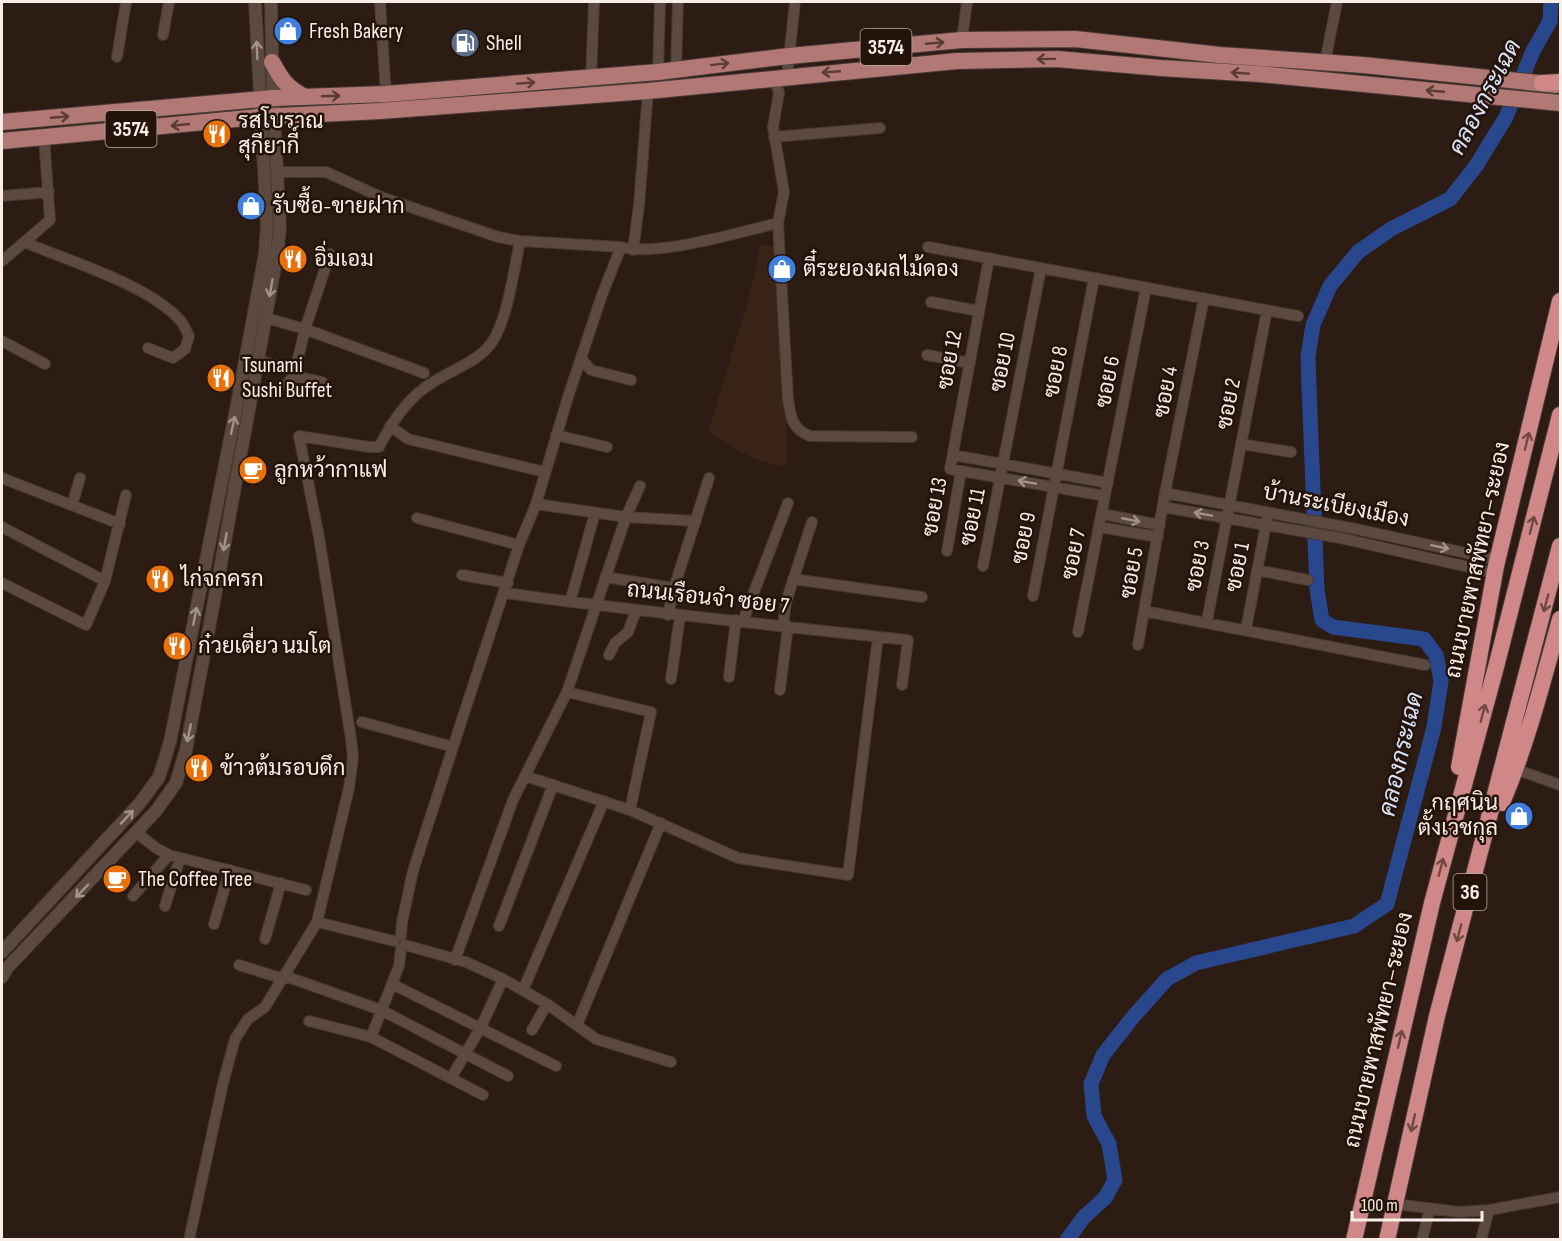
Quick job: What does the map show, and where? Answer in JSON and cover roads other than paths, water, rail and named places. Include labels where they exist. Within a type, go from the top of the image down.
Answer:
[{"type":"highway","points":[[1537,83],[1560,84]]},
{"type":"highway","name":"ถนนบายพาสพัทยา–ระยอง","points":[[1451,831],[1463,738],[1496,566],[1560,301]]},
{"type":"highway","name":"ถนนบายพาสพัทยา–ระยอง","points":[[1354,1239],[1432,903],[1560,415]]},
{"type":"highway","name":"36","points":[[1387,1239],[1437,1016],[1560,546]]},
{"type":"highway","name":"36","points":[[1480,853],[1515,769],[1542,689],[1560,619]]},
{"type":"main road","name":"3574","points":[[2,122],[266,98],[389,93],[591,78],[962,40],[1075,39],[1220,55],[1325,62],[1537,83]]},
{"type":"main road","name":"3574","points":[[2,141],[267,116],[380,111],[648,91],[957,61],[1057,59],[1259,74],[1560,103]]},
{"type":"main road","points":[[272,62],[282,81],[291,90],[305,97]]},
{"type":"street","points":[[117,57],[126,2]]},
{"type":"street","points":[[163,36],[169,2]]},
{"type":"street","points":[[2,952],[140,803],[159,777],[170,742],[265,254],[267,116],[255,2]]},
{"type":"street","points":[[266,98],[272,62],[271,2]]},
{"type":"street","points":[[380,2],[389,93]]},
{"type":"street","points":[[387,2],[389,93]]},
{"type":"street","points":[[591,78],[594,2]]},
{"type":"street","points":[[658,72],[660,2]]},
{"type":"street","points":[[676,70],[678,2]]},
{"type":"street","points":[[795,2],[789,56],[781,77],[773,128],[784,192],[778,223],[791,418],[799,432],[810,436],[912,437]]},
{"type":"street","points":[[962,40],[967,2]]},
{"type":"street","points":[[1325,62],[1337,2]]},
{"type":"street","points":[[371,1037],[399,966],[404,908],[413,871],[453,747],[519,544],[536,504],[602,295],[627,248],[639,205],[648,91]]},
{"type":"street","points":[[2,977],[7,968],[156,811],[176,783],[191,721],[229,521],[280,227],[277,172],[267,116]]},
{"type":"street","points":[[774,137],[880,128]]},
{"type":"street","points":[[2,261],[50,220],[44,137]]},
{"type":"street","points":[[277,172],[326,172],[381,197],[498,237],[520,241],[627,248],[668,247],[724,237],[778,223]]},
{"type":"street","points":[[2,196],[49,192]]},
{"type":"street","points":[[189,1239],[223,1083],[235,1039],[248,1019],[265,1007],[317,922],[349,788],[352,757],[319,537],[299,435],[379,447],[401,410],[416,394],[479,356],[490,346],[497,334],[504,311],[520,241]]},
{"type":"street","points":[[24,242],[115,279],[152,298],[181,320],[189,336],[185,349],[173,358],[148,348]]},
{"type":"street","points":[[928,247],[1298,316]]},
{"type":"street","points":[[286,385],[295,373],[305,329],[330,254]]},
{"type":"street","name":"ซอย 12","points":[[956,470],[953,455],[989,258]]},
{"type":"street","name":"ซอย 10","points":[[1001,477],[1041,268]]},
{"type":"street","name":"ซอย 8","points":[[1054,486],[1094,278]]},
{"type":"street","name":"ซอย 6","points":[[1108,483],[1146,288]]},
{"type":"street","name":"ซอย 4","points":[[1163,507],[1204,298]]},
{"type":"street","points":[[931,303],[979,311]]},
{"type":"street","name":"ซอย 2","points":[[1227,518],[1267,310]]},
{"type":"street","points":[[266,318],[305,329],[424,373]]},
{"type":"street","points":[[2,341],[45,364]]},
{"type":"street","points":[[927,355],[970,363]]},
{"type":"street","points":[[581,358],[591,370],[631,380]]},
{"type":"street","points":[[258,360],[322,382]]},
{"type":"street","points":[[390,426],[408,439],[545,472]]},
{"type":"street","points":[[556,435],[607,447]]},
{"type":"street","points":[[1241,444],[1292,453]]},
{"type":"street","points":[[953,455],[1108,483]]},
{"type":"street","points":[[956,470],[1105,496]]},
{"type":"street","name":"ซอย 13","points":[[947,551],[956,470]]},
{"type":"street","name":"ซอย 11","points":[[983,566],[1001,477]]},
{"type":"street","points":[[2,478],[120,524]]},
{"type":"street","points":[[72,505],[80,478]]},
{"type":"street","points":[[668,615],[674,588],[709,478]]},
{"type":"street","name":"ซอย 7","points":[[1078,632],[1108,483]]},
{"type":"street","points":[[455,960],[513,800],[567,692],[626,517],[640,486]]},
{"type":"street","name":"ซอย 9","points":[[1033,596],[1054,486]]},
{"type":"street","name":"บ้านระเบียงเมือง","points":[[1165,493],[1356,529],[1496,566]]},
{"type":"street","points":[[2,583],[86,625],[105,581],[126,495]]},
{"type":"street","points":[[729,677],[739,621],[788,503]]},
{"type":"street","points":[[536,504],[626,517],[696,521]]},
{"type":"street","name":"บ้านระเบียงเมือง","points":[[1163,507],[1496,566]]},
{"type":"street","name":"ซอย 5","points":[[1138,645],[1163,507]]},
{"type":"street","points":[[570,602],[595,513]]},
{"type":"street","name":"ซอย 1","points":[[1246,629],[1269,513]]},
{"type":"street","points":[[1102,514],[1160,525]]},
{"type":"street","points":[[214,517],[229,521]]},
{"type":"street","points":[[417,518],[519,544]]},
{"type":"street","name":"ซอย 3","points":[[1207,621],[1227,518]]},
{"type":"street","points":[[780,690],[786,602],[812,522]]},
{"type":"street","points":[[1317,534],[1318,522]]},
{"type":"street","points":[[1099,526],[1158,537]]},
{"type":"street","points":[[2,527],[105,581]]},
{"type":"street","points":[[1354,541],[1356,529]]},
{"type":"street","points":[[1257,570],[1308,580]]},
{"type":"street","name":"ถนนเรือนจำ ซอย 7","points":[[462,575],[506,588],[597,606],[908,640],[902,685]]},
{"type":"street","points":[[605,578],[674,588]]},
{"type":"street","points":[[793,579],[922,597]]},
{"type":"street","points":[[1144,610],[1425,665]]},
{"type":"street","points":[[609,655],[615,643],[628,632],[636,611]]},
{"type":"street","points":[[671,679],[680,616]]},
{"type":"street","points":[[525,776],[630,810],[738,858],[848,875],[878,637]]},
{"type":"street","points":[[567,692],[651,712],[630,810]]},
{"type":"street","points":[[362,722],[453,747]]},
{"type":"street","points":[[1515,769],[1560,785]]},
{"type":"street","points":[[499,926],[553,784]]},
{"type":"street","points":[[524,990],[604,801]]},
{"type":"street","points":[[577,1025],[661,823]]},
{"type":"street","points":[[136,833],[169,855],[306,890]]},
{"type":"street","points":[[133,896],[169,855]]},
{"type":"street","points":[[165,906],[180,858]]},
{"type":"street","points":[[214,924],[230,870]]},
{"type":"street","points":[[265,939],[281,883]]},
{"type":"street","points":[[317,922],[400,943],[473,965],[524,990],[589,1035],[671,1062]]},
{"type":"street","points":[[239,965],[381,1010],[508,1076]]},
{"type":"street","points":[[451,1078],[481,1027],[503,979]]},
{"type":"street","points":[[392,984],[556,1066]]},
{"type":"street","points":[[531,1030],[547,1004]]},
{"type":"street","points":[[309,1021],[371,1037],[483,1095]]},
{"type":"street","points":[[1395,1203],[1459,1212],[1489,1210],[1560,1197]]},
{"type":"street","points":[[1422,1239],[1430,1208]]},
{"type":"street","points":[[1481,1239],[1489,1210]]},
{"type":"waterway","name":"คลองกระเฉด","points":[[1067,1240],[1084,1217],[1105,1198],[1115,1180],[1109,1144],[1094,1116],[1091,1084],[1103,1055],[1167,979],[1196,963],[1354,926],[1387,904],[1434,727],[1441,681],[1436,655],[1424,639],[1333,627],[1322,620],[1317,590],[1308,356],[1313,325],[1330,286],[1358,252],[1391,229],[1450,199],[1476,166],[1506,117],[1533,51],[1550,21],[1551,2]]},
{"type":"place","name":"Fresh Bakery","points":[[288,31]]},
{"type":"place","name":"Shell","points":[[465,43]]},
{"type":"place","name":"รสโบราณ สุกียากี์","points":[[217,134]]},
{"type":"place","name":"รับซื้อ-ขายฝาก","points":[[251,206]]},
{"type":"place","name":"อิ่มเอม","points":[[293,259]]},
{"type":"place","name":"ตี๋ระยองผลไม้ดอง","points":[[782,269]]},
{"type":"place","name":"Tsunami Sushi Buffet","points":[[221,378]]},
{"type":"place","name":"ลูกหว้ากาแฟ","points":[[253,470]]},
{"type":"place","name":"ไก่จกครก","points":[[160,579]]},
{"type":"place","name":"ก๋วยเตี่ยว นมโต","points":[[177,646]]},
{"type":"place","name":"ข้าวต้มรอบดึก","points":[[199,768]]},
{"type":"place","name":"กฤศนิน ตั้งเวชกุล","points":[[1519,816]]},
{"type":"place","name":"The Coffee Tree","points":[[117,879]]}]
